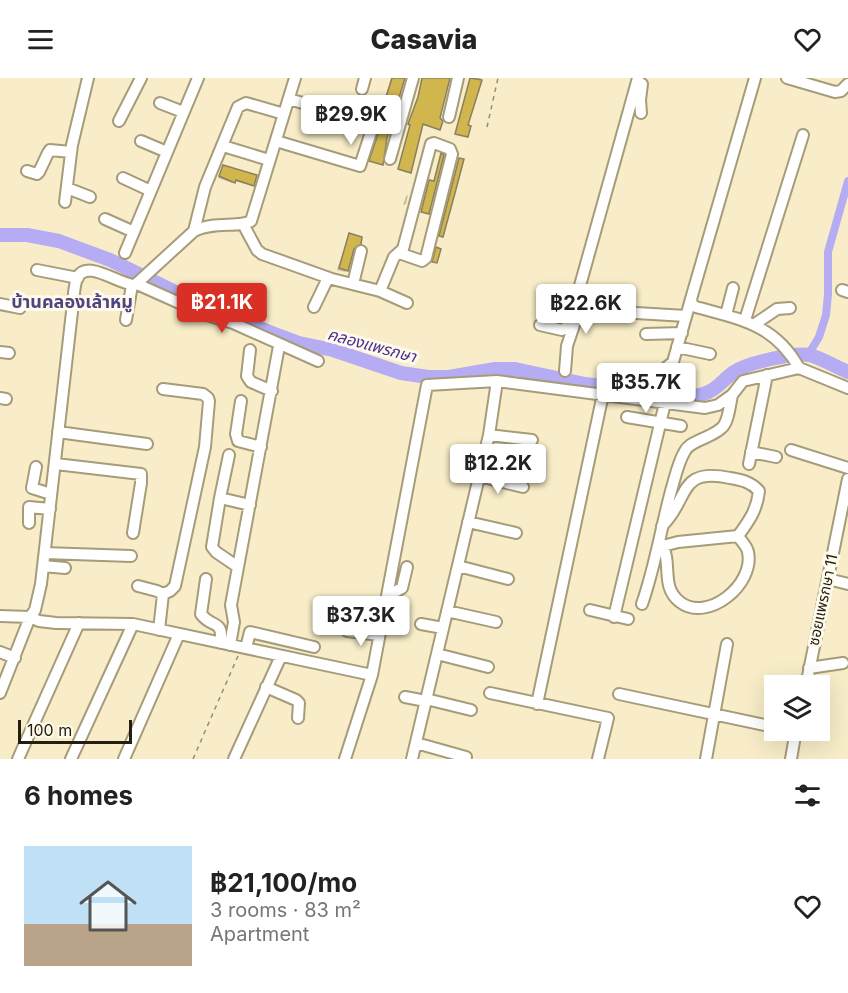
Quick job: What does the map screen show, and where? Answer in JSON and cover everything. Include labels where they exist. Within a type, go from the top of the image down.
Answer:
[{"type":"street","points":[[64,202],[71,152],[88,78]]},
{"type":"street","points":[[119,121],[141,78]]},
{"type":"street","points":[[125,253],[198,78]]},
{"type":"street","points":[[126,321],[139,281],[194,231],[205,226],[243,224],[252,220],[289,99],[293,78]]},
{"type":"street","points":[[390,159],[413,78]]},
{"type":"street","points":[[449,117],[459,78]]},
{"type":"street","points":[[540,325],[559,330],[569,325],[638,78]]},
{"type":"street","points":[[641,113],[640,93],[644,78]]},
{"type":"street","points":[[645,376],[661,372],[671,365],[755,78]]},
{"type":"street","points":[[787,78],[835,92],[841,91],[848,84]]},
{"type":"street","points":[[276,141],[360,166],[372,129],[367,122],[289,99]]},
{"type":"street","points":[[160,103],[183,112]]},
{"type":"street","points":[[194,231],[206,187],[240,105],[246,104],[284,114]]},
{"type":"street","points":[[750,322],[802,135]]},
{"type":"street","points":[[141,141],[167,152]]},
{"type":"street","points":[[380,291],[394,256],[399,253],[404,243],[431,144],[450,149],[452,154],[426,258],[423,261],[399,253]]},
{"type":"street","points":[[223,146],[269,160]]},
{"type":"street","points":[[27,171],[37,174],[50,150],[71,152]]},
{"type":"street","points":[[123,178],[151,191]]},
{"type":"street","points":[[67,188],[90,197]]},
{"type":"street","points":[[105,219],[134,232]]},
{"type":"street","points":[[243,224],[262,254],[328,278],[380,291],[407,303]]},
{"type":"street","points":[[353,284],[361,251]]},
{"type":"street","points":[[38,270],[78,278]]},
{"type":"street","points":[[0,693],[30,617],[36,610],[56,464],[73,303],[78,278],[83,272],[92,270],[123,283],[139,281],[204,314],[233,323],[318,362]]},
{"type":"street","points":[[314,307],[328,278]]},
{"type":"street","points":[[726,315],[733,288]]},
{"type":"street","points":[[691,299],[692,304],[696,307],[750,322],[766,331],[797,364],[848,388]]},
{"type":"street","points":[[565,371],[567,346],[578,313],[576,303]]},
{"type":"street","points":[[0,304],[20,308]]},
{"type":"street","points":[[750,322],[777,309],[790,308]]},
{"type":"street","points":[[636,313],[686,316]]},
{"type":"street","points":[[646,334],[682,333]]},
{"type":"street","points":[[226,644],[234,622],[231,605],[279,346]]},
{"type":"street","points":[[677,347],[710,354]]},
{"type":"street","points":[[250,350],[247,376],[256,385],[272,391]]},
{"type":"street","points":[[345,759],[372,675],[425,387],[496,381],[712,407],[732,395],[743,381],[797,364]]},
{"type":"street","points":[[749,464],[767,375]]},
{"type":"street","points":[[412,759],[489,435],[496,381]]},
{"type":"street","points":[[138,586],[163,594],[175,586],[205,447],[208,398],[203,394],[164,389]]},
{"type":"street","points":[[537,704],[603,394]]},
{"type":"street","points":[[642,604],[661,544],[662,526],[676,472],[685,450],[692,444],[722,430],[727,421],[732,395]]},
{"type":"street","points":[[241,401],[236,435],[238,441],[261,447]]},
{"type":"street","points":[[615,617],[665,402]]},
{"type":"street","points":[[627,417],[681,426]]},
{"type":"street","points":[[58,432],[147,444]]},
{"type":"street","points":[[489,435],[532,440]]},
{"type":"street","points":[[791,450],[848,468]]},
{"type":"street","points":[[751,452],[776,457]]},
{"type":"street","points":[[229,455],[212,547],[238,567]]},
{"type":"street","points":[[56,464],[141,474],[133,533]]},
{"type":"street","points":[[29,523],[29,507],[36,467]]},
{"type":"street","points":[[661,544],[738,536],[752,518],[758,503],[759,491],[744,480],[716,475],[699,476],[687,485],[673,515],[662,526]]},
{"type":"street","points":[[479,476],[523,488]]},
{"type":"street","name":"ซอยแพรกษา 11","points":[[808,675],[828,579],[844,521],[848,479]]},
{"type":"street","points":[[32,488],[51,494]]},
{"type":"street","points":[[220,498],[250,505]]},
{"type":"street","points":[[29,507],[50,509]]},
{"type":"street","points":[[468,522],[516,533]]},
{"type":"street","points":[[661,544],[666,555],[669,591],[680,602],[689,606],[709,606],[734,593],[742,582],[748,567],[748,553],[738,536]]},
{"type":"street","points":[[45,553],[131,556]]},
{"type":"street","points":[[43,566],[65,568]]},
{"type":"street","points":[[458,566],[508,579]]},
{"type":"street","points":[[387,596],[402,588],[407,567]]},
{"type":"street","points":[[206,579],[201,614],[203,618],[220,628],[226,644]]},
{"type":"street","points":[[828,579],[848,584]]},
{"type":"street","points":[[159,630],[163,594]]},
{"type":"street","points":[[590,610],[628,619]]},
{"type":"street","points":[[447,611],[496,622]]},
{"type":"street","points":[[0,616],[30,617],[39,621],[56,623],[133,624],[372,675]]},
{"type":"street","points":[[18,759],[79,623]]},
{"type":"street","points":[[71,759],[133,624]]},
{"type":"street","points":[[421,624],[443,628]]},
{"type":"street","points":[[347,631],[380,635]]},
{"type":"street","points":[[244,648],[250,632],[314,647]]},
{"type":"street","points":[[124,759],[179,634]]},
{"type":"street","points":[[706,759],[727,644]]},
{"type":"street","points":[[0,652],[15,658]]},
{"type":"street","points":[[437,654],[488,667]]},
{"type":"street","points":[[234,759],[281,656]]},
{"type":"street","points":[[809,668],[843,663]]},
{"type":"street","points":[[266,687],[297,700],[299,703],[298,718]]},
{"type":"street","points":[[490,693],[608,718],[598,759]]},
{"type":"street","points":[[620,694],[764,725]]},
{"type":"street","points":[[405,697],[471,710]]},
{"type":"street","points":[[790,759],[793,741]]},
{"type":"street","points":[[416,743],[466,756]]},
{"type":"path","points":[[487,128],[498,78]]},
{"type":"path","points":[[193,759],[244,648]]},
{"type":"building","points":[[392,78],[405,78],[387,138],[383,165],[369,161]]},
{"type":"building","points":[[422,78],[450,78],[440,118],[443,121],[440,130],[423,124],[411,173],[398,169],[410,125],[408,124]]},
{"type":"building","points":[[470,78],[482,80],[468,125],[471,126],[468,137],[455,134]]},
{"type":"building","points":[[441,153],[444,155],[429,214],[421,212],[429,180],[434,181]]},
{"type":"building","points":[[459,158],[464,159],[443,237],[439,236]]},
{"type":"building","points":[[223,165],[257,175],[254,186],[236,180],[235,183],[219,176]]},
{"type":"building","points":[[349,233],[362,237],[361,244],[354,249],[348,271],[339,268]]},
{"type":"building","points":[[436,247],[441,249],[437,263],[432,262]]},
{"type":"waterway","points":[[808,355],[819,337],[826,315],[828,252],[848,181]]},
{"type":"waterway","name":"คลองแพรกษา","points":[[0,235],[27,235],[59,241],[110,260],[196,302],[272,333],[299,343],[333,350],[401,373],[449,377],[495,369],[515,369],[585,384],[695,396],[712,390],[740,369],[782,357],[810,355],[848,372]]},
{"type":"district","name":"บ้านคลองเล้าหมู","points":[[72,302]]}]
